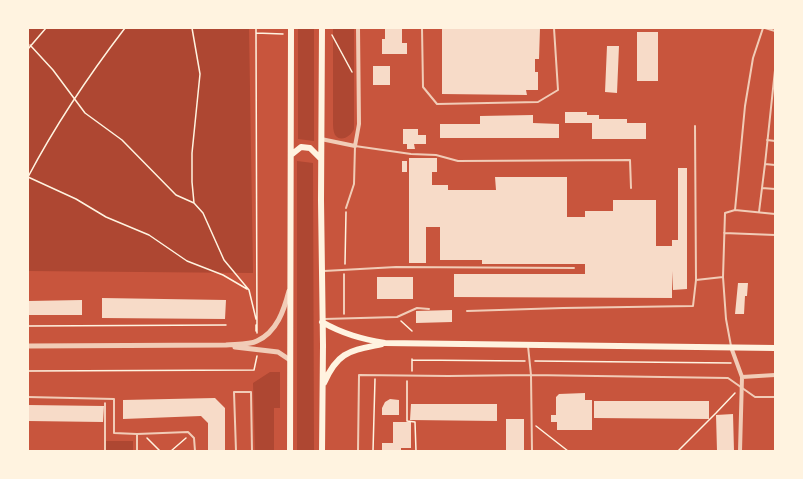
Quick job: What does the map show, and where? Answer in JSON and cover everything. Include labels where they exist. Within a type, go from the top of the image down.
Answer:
[{"type":"main road","points":[[290,451],[291,28]]},
{"type":"main road","points":[[322,28],[322,451]]},
{"type":"main road","points":[[291,155],[301,147],[310,148],[321,159]]},
{"type":"main road","points":[[322,320],[334,329],[358,338],[385,343],[775,348]]},
{"type":"main road","points":[[322,388],[334,363],[343,355],[357,349],[385,343]]},
{"type":"street","points":[[322,139],[355,146],[359,124],[358,28]]},
{"type":"street","points":[[28,346],[226,345],[257,341],[275,327],[285,309],[291,283]]},
{"type":"street","points":[[226,345],[278,352],[290,360]]},
{"type":"street","points":[[731,347],[742,377],[740,451]]},
{"type":"street","points":[[742,377],[775,376]]},
{"type":"lane","points":[[422,28],[423,87],[437,104],[538,102],[558,90],[554,28]]},
{"type":"lane","points":[[735,210],[745,106],[753,58],[764,28],[775,31]]},
{"type":"lane","points":[[759,212],[774,93],[775,70]]},
{"type":"lane","points":[[770,116],[775,117]]},
{"type":"lane","points":[[468,311],[693,306],[696,280],[695,126]]},
{"type":"lane","points":[[768,140],[775,141]]},
{"type":"lane","points":[[346,208],[354,184],[355,146],[411,154],[436,155],[458,161],[630,160],[631,188]]},
{"type":"lane","points":[[765,164],[775,165]]},
{"type":"lane","points":[[762,188],[775,189]]},
{"type":"lane","points":[[731,347],[726,319],[723,277],[725,213],[735,210],[775,214]]},
{"type":"lane","points":[[724,233],[775,235]]},
{"type":"lane","points":[[322,271],[396,266],[574,268]]},
{"type":"lane","points":[[696,280],[723,277]]},
{"type":"lane","points":[[322,320],[397,317],[417,308],[429,309]]},
{"type":"lane","points":[[528,345],[531,375],[532,451]]},
{"type":"lane","points":[[358,451],[359,374],[728,378],[755,396],[775,397]]},
{"type":"lane","points":[[236,451],[234,392],[251,392],[252,451]]},
{"type":"lane","points":[[28,397],[114,399],[114,434],[188,432],[194,438],[195,451]]},
{"type":"lane","points":[[137,434],[137,451]]},
{"type":"path","points":[[28,49],[46,28]]},
{"type":"path","points":[[126,28],[74,99],[46,144],[28,177],[76,199],[106,217],[149,235],[187,261],[223,275],[249,290]]},
{"type":"path","points":[[192,28],[200,74],[192,153],[194,202]]},
{"type":"path","points":[[256,28],[257,341]]},
{"type":"path","points":[[256,33],[283,34]]},
{"type":"path","points":[[332,35],[358,84]]},
{"type":"path","points":[[30,45],[53,70],[85,113],[122,140],[176,195],[194,202],[203,213],[224,260],[249,290],[256,320],[256,331]]},
{"type":"path","points":[[343,318],[346,208]]},
{"type":"path","points":[[397,317],[412,331]]},
{"type":"path","points":[[28,326],[226,325]]},
{"type":"path","points":[[28,371],[254,370],[259,349]]},
{"type":"path","points":[[412,375],[412,360],[737,363]]},
{"type":"path","points":[[373,451],[375,375]]},
{"type":"path","points":[[407,375],[407,420],[415,422],[416,451]]},
{"type":"path","points":[[678,451],[741,386]]},
{"type":"path","points":[[104,451],[105,399]]},
{"type":"path","points":[[532,422],[568,451]]},
{"type":"path","points":[[143,434],[160,451]]},
{"type":"path","points":[[171,451],[190,434]]},
{"type":"shaded area","points":[[28,28],[249,28],[253,273],[28,271]]},
{"type":"shaded area","points":[[298,28],[314,28],[314,141],[298,139]]},
{"type":"shaded area","points":[[333,28],[354,28],[354,129],[346,138],[337,137],[333,128]]},
{"type":"shaded area","points":[[297,161],[313,163],[314,451],[297,451]]},
{"type":"shaded area","points":[[270,372],[280,372],[280,408],[274,408],[274,451],[255,451],[253,383]]},
{"type":"shaded area","points":[[106,441],[133,441],[133,451],[106,451]]},
{"type":"building","points":[[385,28],[402,28],[402,43],[407,43],[407,54],[382,54],[382,39],[385,39]]},
{"type":"building","points":[[442,28],[540,28],[539,59],[535,59],[535,72],[538,72],[538,90],[526,90],[527,95],[442,94]]},
{"type":"building","points":[[637,32],[658,32],[658,81],[637,81]]},
{"type":"building","points":[[607,46],[619,46],[617,93],[605,92]]},
{"type":"building","points":[[373,66],[390,66],[390,85],[373,85]]},
{"type":"building","points":[[565,112],[587,112],[587,115],[599,115],[599,119],[627,119],[627,123],[646,123],[646,139],[592,139],[592,123],[565,123]]},
{"type":"building","points":[[533,115],[533,123],[559,124],[559,138],[440,138],[440,124],[480,124],[480,116]]},
{"type":"building","points":[[403,129],[418,129],[418,135],[426,135],[426,144],[414,144],[415,149],[407,149],[407,144],[403,144]]},
{"type":"building","points":[[409,158],[437,158],[437,172],[432,172],[432,185],[448,185],[448,190],[496,190],[495,177],[567,177],[567,217],[585,217],[585,211],[613,211],[613,200],[656,200],[656,246],[672,246],[672,240],[678,240],[678,168],[687,168],[687,289],[673,290],[672,271],[672,298],[454,297],[454,274],[585,274],[585,264],[482,264],[482,260],[440,260],[440,227],[426,227],[426,263],[409,263]]},
{"type":"building","points":[[402,161],[407,161],[407,172],[402,172]]},
{"type":"building","points":[[377,277],[413,277],[413,299],[377,299]]},
{"type":"building","points":[[738,283],[748,283],[747,296],[745,296],[744,314],[735,314]]},
{"type":"building","points":[[102,298],[226,300],[225,319],[102,318]]},
{"type":"building","points":[[82,300],[82,315],[28,315],[28,301]]},
{"type":"building","points":[[452,310],[452,322],[416,323],[416,311]]},
{"type":"building","points":[[585,393],[585,400],[592,400],[592,430],[557,430],[557,422],[551,422],[551,415],[556,415],[556,397],[559,394]]},
{"type":"building","points":[[215,398],[225,408],[225,451],[208,451],[208,423],[201,416],[123,419],[123,400]]},
{"type":"building","points":[[390,399],[399,400],[399,415],[382,415],[382,408],[385,402]]},
{"type":"building","points":[[594,401],[709,401],[709,419],[594,418]]},
{"type":"building","points":[[411,404],[497,404],[497,421],[410,420]]},
{"type":"building","points":[[28,405],[104,406],[103,422],[28,421]]},
{"type":"building","points":[[733,414],[734,451],[717,451],[716,415]]},
{"type":"building","points":[[506,419],[524,419],[524,451],[506,451]]},
{"type":"building","points":[[393,422],[411,422],[411,448],[401,448],[401,451],[382,451],[382,443],[393,443]]}]
